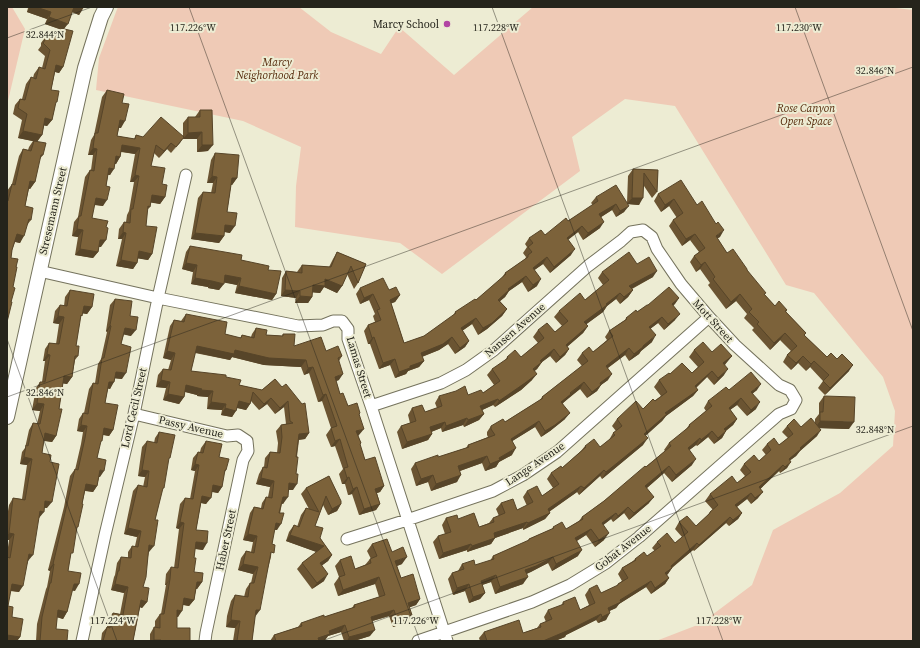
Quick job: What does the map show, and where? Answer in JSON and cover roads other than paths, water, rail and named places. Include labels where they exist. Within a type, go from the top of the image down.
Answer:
[{"type":"street","name":"Stresemann Street","points":[[7,417],[85,68],[101,17],[106,7]]},
{"type":"street","name":"Lord Cecil Street","points":[[82,641],[105,535],[134,414],[158,298],[186,175]]},
{"type":"street","name":"Mott Street","points":[[643,230],[652,237],[656,248],[681,284],[709,317],[735,345],[779,385],[790,390],[796,400]]},
{"type":"street","name":"Nansen Avenue","points":[[371,406],[441,383],[466,370],[494,350],[588,266],[631,232],[643,230]]},
{"type":"street","name":"Lamas Street","points":[[40,271],[158,298],[298,326],[323,325],[333,321],[342,321],[348,329],[348,339],[446,637]]},
{"type":"street","name":"Lange Avenue","points":[[347,539],[493,491],[523,475],[557,452],[709,317]]},
{"type":"street","name":"Gobat Avenue","points":[[418,641],[446,637],[532,602],[570,585],[606,564],[639,537],[779,414],[791,409],[796,400]]},
{"type":"street","name":"Passy Avenue","points":[[134,414],[227,436],[238,435],[247,440]]},
{"type":"street","name":"Haber Street","points":[[205,641],[243,460],[248,451],[247,440]]},
{"type":"place","name":"Marcy School","points":[[447,24]]},
{"type":"park label","name":"Marcy Neighorhood Park","points":[[277,68]]},
{"type":"park label","name":"Rose Canyon Open Space","points":[[806,114]]}]
